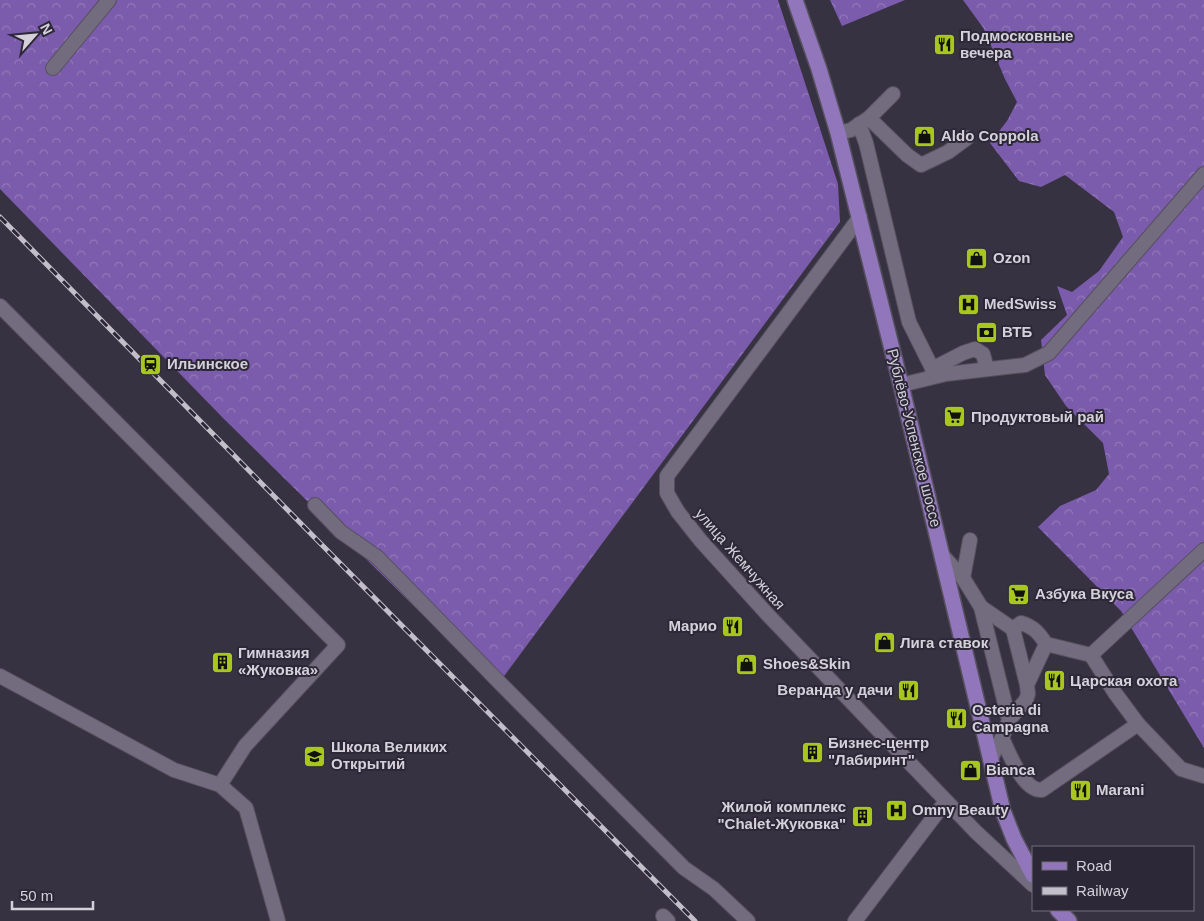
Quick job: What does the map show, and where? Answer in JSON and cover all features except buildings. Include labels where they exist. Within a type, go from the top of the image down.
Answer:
[{"type":"main road","name":"Рублёво-Успенское шоссе","points":[[795,0],[819,69],[860,217],[1003,811],[1014,840],[1032,873]]},
{"type":"main road","points":[[1059,911],[1069,921]]},
{"type":"street","points":[[53,68],[109,0]]},
{"type":"street","points":[[838,133],[851,130],[864,121],[893,94]]},
{"type":"street","points":[[864,121],[921,165],[948,152],[967,138]]},
{"type":"street","points":[[864,121],[866,143],[909,322],[934,373]]},
{"type":"street","points":[[934,373],[1025,365],[1049,353],[1204,174]]},
{"type":"street","name":"улица Жемчужная","points":[[860,217],[667,476],[667,493],[678,512],[701,541],[768,615],[976,832],[1032,884]]},
{"type":"street","points":[[0,306],[338,645],[245,746],[220,785]]},
{"type":"street","points":[[901,385],[934,373],[963,353],[975,349],[983,354],[987,369]]},
{"type":"street","points":[[315,504],[341,532],[377,557],[684,868],[714,889],[748,921]]},
{"type":"street","points":[[963,578],[970,540]]},
{"type":"street","points":[[1091,655],[1204,550]]},
{"type":"street","points":[[942,555],[963,578],[982,607],[1009,720]]},
{"type":"street","points":[[982,607],[1012,629],[1028,694],[1026,700],[1009,720],[990,760]]},
{"type":"street","points":[[1012,629],[1021,624],[1029,626],[1038,631],[1046,644],[1091,655],[1114,693],[1138,724],[1181,770],[1204,776]]},
{"type":"street","points":[[1027,686],[1046,644]]},
{"type":"street","points":[[0,676],[174,770],[220,785],[246,808],[278,921]]},
{"type":"street","points":[[1002,738],[1015,766],[1029,786],[1035,790],[1042,790],[1138,724]]},
{"type":"street","points":[[855,921],[946,801]]},
{"type":"green space","points":[[0,0],[778,0],[838,184],[840,222],[496,687],[224,419],[0,189]]},
{"type":"green space","points":[[830,0],[905,0],[842,26]]},
{"type":"green space","points":[[963,0],[1204,0],[1204,748],[1121,611],[1038,527],[1060,506],[1096,490],[1109,474],[1103,443],[1066,406],[1045,375],[1041,340],[1067,315],[1057,286],[1072,292],[1099,271],[1123,237],[1114,212],[1065,175],[1041,187],[1019,181],[990,143],[1007,121],[1017,102],[984,29]]},
{"type":"railway","points":[[0,217],[695,921]]},
{"type":"place","name":"Подмосковные вечера","points":[[944,45]]},
{"type":"place","name":"Aldo Coppola","points":[[925,136]]},
{"type":"place","name":"Ozon","points":[[977,258]]},
{"type":"place","name":"MedSwiss","points":[[968,304]]},
{"type":"place","name":"ВТБ","points":[[986,332]]},
{"type":"place","name":"Ильинское","points":[[151,364]]},
{"type":"place","name":"Продуктовый рай","points":[[955,417]]},
{"type":"place","name":"Азбука Вкуса","points":[[1019,594]]},
{"type":"place","name":"Марио","points":[[733,626]]},
{"type":"place","name":"Лига ставок","points":[[884,643]]},
{"type":"place","name":"Гимназия «Жуковка»","points":[[222,662]]},
{"type":"place","name":"Shoes&Skin","points":[[747,664]]},
{"type":"place","name":"Царская охота","points":[[1054,681]]},
{"type":"place","name":"Веранда у дачи","points":[[909,690]]},
{"type":"place","name":"Osteria di Campagna","points":[[956,719]]},
{"type":"place","name":"Бизнес-центр \"Лабиринт\"","points":[[812,752]]},
{"type":"place","name":"Школа Великих Открытий","points":[[315,756]]},
{"type":"place","name":"Bianca","points":[[970,770]]},
{"type":"place","name":"Marani","points":[[1080,790]]},
{"type":"place","name":"Omny Beauty","points":[[896,810]]},
{"type":"place","name":"Жилой комплекс \"Chalet-Жуковка\"","points":[[862,816]]}]
